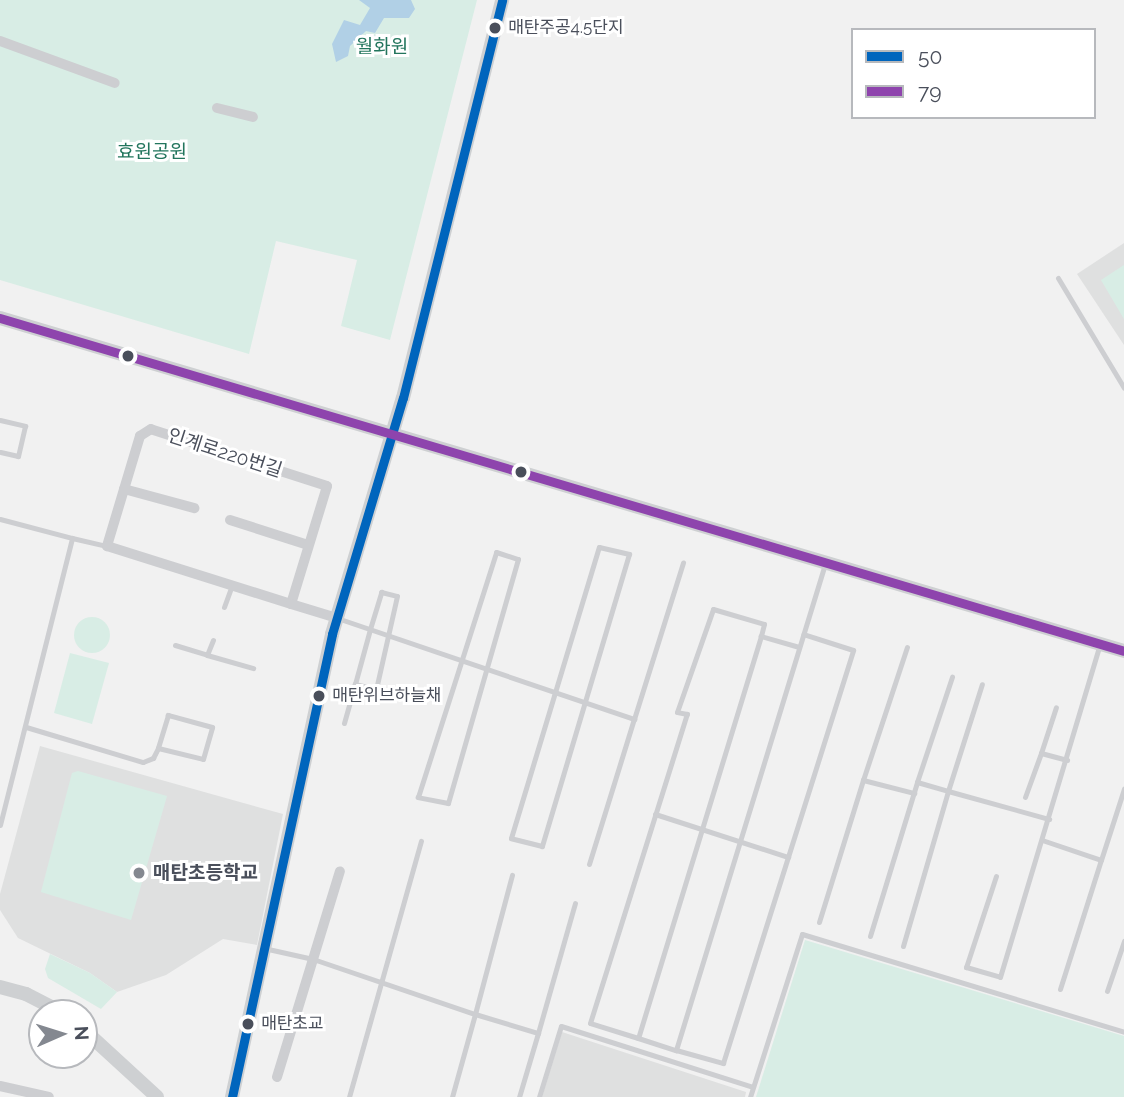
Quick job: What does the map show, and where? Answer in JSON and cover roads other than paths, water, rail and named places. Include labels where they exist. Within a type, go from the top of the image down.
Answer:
[{"type":"street","points":[[232,1097],[268,949],[337,618],[393,435],[502,0]]},
{"type":"street","points":[[0,41],[115,83]]},
{"type":"street","points":[[217,107],[253,117]]},
{"type":"street","points":[[0,318],[1124,651]]},
{"type":"street","name":"인계로220번길","points":[[107,546],[140,436],[151,429],[327,485],[291,604]]},
{"type":"street","points":[[124,489],[194,508]]},
{"type":"street","points":[[230,520],[309,545]]},
{"type":"street","points":[[107,546],[337,618]]},
{"type":"street","points":[[277,1077],[340,870]]},
{"type":"street","points":[[0,987],[36,999]]},
{"type":"street","points":[[98,1043],[157,1097]]},
{"type":"street","points":[[0,1086],[49,1097]]},
{"type":"lane","points":[[1058,278],[1124,388]]},
{"type":"lane","points":[[0,420],[26,426],[18,456],[0,452]]},
{"type":"lane","points":[[0,519],[107,546]]},
{"type":"lane","points":[[0,825],[72,538]]},
{"type":"lane","points":[[599,547],[629,554],[542,846],[511,838],[555,692],[599,547]]},
{"type":"lane","points":[[496,552],[518,559],[486,669],[447,803],[418,797],[496,552]]},
{"type":"lane","points":[[589,864],[683,563]]},
{"type":"lane","points":[[676,1050],[825,564]]},
{"type":"lane","points":[[224,607],[232,585]]},
{"type":"lane","points":[[344,723],[370,629],[381,592],[397,596],[376,689],[355,684]]},
{"type":"lane","points":[[638,1038],[764,624],[713,609],[677,712],[687,714],[590,1023],[676,1050],[723,1063],[853,650],[803,634]]},
{"type":"lane","points":[[337,618],[634,719]]},
{"type":"lane","points":[[761,636],[799,647]]},
{"type":"lane","points":[[208,654],[212,640]]},
{"type":"lane","points":[[996,876],[966,967],[1000,977],[1100,643]]},
{"type":"lane","points":[[174,645],[253,668]]},
{"type":"lane","points":[[819,922],[907,647]]},
{"type":"lane","points":[[870,936],[952,677]]},
{"type":"lane","points":[[903,946],[982,684]]},
{"type":"lane","points":[[1025,797],[1056,706]]},
{"type":"lane","points":[[26,727],[143,762],[153,758],[168,716],[212,727],[203,759],[158,748]]},
{"type":"lane","points":[[1041,753],[1067,760]]},
{"type":"lane","points":[[863,780],[914,793]]},
{"type":"lane","points":[[917,782],[1049,819]]},
{"type":"lane","points":[[1060,989],[1124,789]]},
{"type":"lane","points":[[655,814],[788,857]]},
{"type":"lane","points":[[1042,840],[1101,860]]},
{"type":"lane","points":[[349,1097],[421,841]]},
{"type":"lane","points":[[452,1097],[512,875]]},
{"type":"lane","points":[[519,1097],[575,903]]},
{"type":"lane","points":[[750,1097],[802,934],[1124,1031]]},
{"type":"lane","points":[[1107,991],[1124,942]]},
{"type":"lane","points":[[268,949],[313,958],[382,984],[538,1033]]},
{"type":"lane","points":[[539,1097],[561,1026],[753,1087]]},
{"type":"water","points":[[359,0],[411,0],[415,9],[409,18],[384,18],[375,33],[366,31],[350,46],[348,56],[336,62],[332,44],[344,20],[360,25],[370,8]]},
{"type":"place","name":"매탄주공4.5단지","points":[[495,28]]},
{"type":"place","name":"매탄위브하늘채","points":[[319,696]]},
{"type":"place","name":"매탄초등학교","points":[[139,873]]},
{"type":"place","name":"매탄초교","points":[[248,1024]]},
{"type":"park label","name":"월화원","points":[[382,47]]},
{"type":"park label","name":"효원공원","points":[[152,152]]}]
